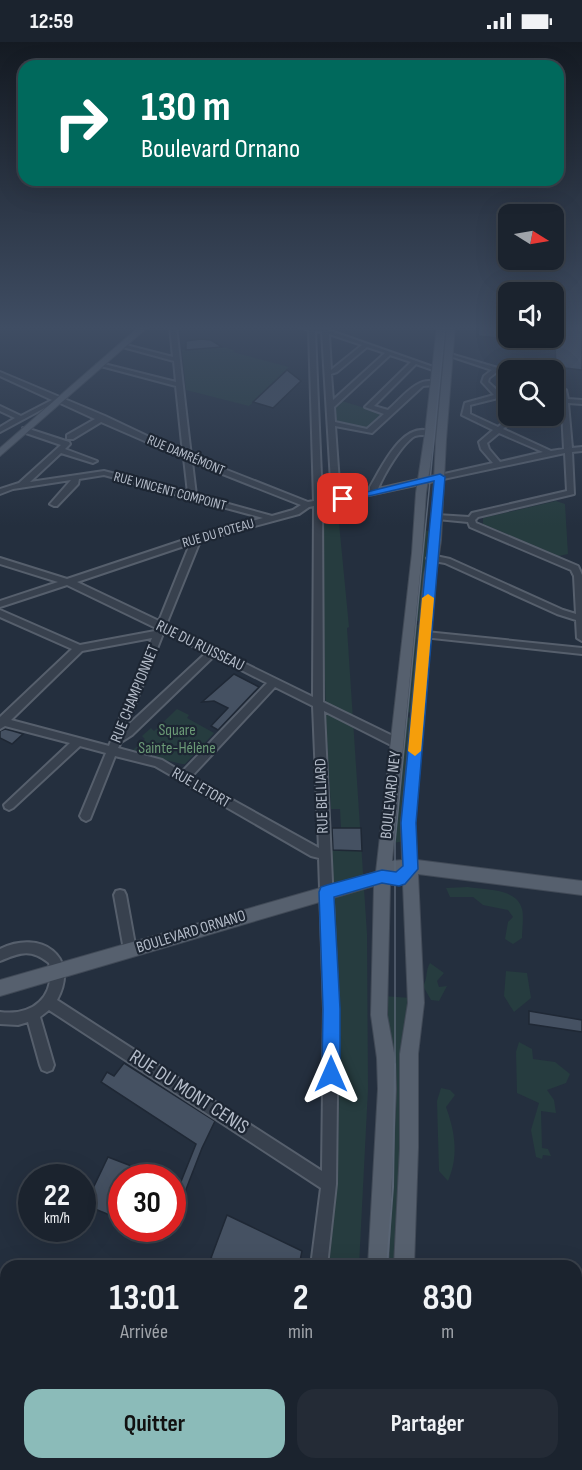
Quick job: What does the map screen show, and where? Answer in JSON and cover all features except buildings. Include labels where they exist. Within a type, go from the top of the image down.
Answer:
[{"type":"main road","points":[[0,453],[68,393]]},
{"type":"main road","name":"BOULEVARD NEY","points":[[378,1260],[387,1089],[385,1052],[379,1015],[380,904],[433,393]]},
{"type":"main road","name":"BOULEVARD NEY","points":[[404,1260],[409,1148],[409,1054],[416,1003],[408,823],[431,558],[437,517],[446,393]]},
{"type":"main road","name":"BOULEVARD ORNANO","points":[[0,988],[327,892],[382,877],[399,879],[411,869],[429,867],[582,888]]},
{"type":"street","name":"RUE DAMRÉMONT","points":[[42,393],[188,457],[307,505]]},
{"type":"street","points":[[181,393],[192,497]]},
{"type":"street","name":"RUE BELLIARD","points":[[314,393],[325,854],[332,1009],[329,1184],[321,1260]]},
{"type":"street","points":[[329,393],[336,500]]},
{"type":"street","points":[[330,407],[346,393]]},
{"type":"street","points":[[384,393],[369,407],[389,413]]},
{"type":"street","points":[[330,423],[366,431],[411,393]]},
{"type":"street","points":[[471,520],[475,515],[571,492],[564,393]]},
{"type":"street","points":[[498,395],[467,404],[466,415],[550,453]]},
{"type":"street","points":[[0,430],[50,402],[60,400]]},
{"type":"street","points":[[565,401],[582,402]]},
{"type":"street","points":[[0,408],[18,417]]},
{"type":"street","points":[[22,485],[68,440],[102,418]]},
{"type":"street","points":[[498,464],[483,444],[503,426]]},
{"type":"street","points":[[26,430],[68,440]]},
{"type":"street","points":[[374,492],[374,487],[402,442],[415,433],[430,433]]},
{"type":"street","name":"RUE DU POTEAU","points":[[0,604],[196,539],[296,512],[307,505],[550,453],[582,449]]},
{"type":"street","points":[[59,450],[93,460]]},
{"type":"street","name":"RUE VINCENT COMPOINT","points":[[76,477],[104,473],[271,518]]},
{"type":"street","points":[[0,478],[2,490],[76,477],[75,482],[54,504]]},
{"type":"street","points":[[570,480],[582,480]]},
{"type":"street","points":[[437,517],[471,520]]},
{"type":"street","points":[[471,520],[473,525],[575,568],[578,576],[582,638]]},
{"type":"street","name":"RUE CHAMPIONNET","points":[[86,816],[196,539]]},
{"type":"street","points":[[431,558],[447,561],[560,612],[581,616]]},
{"type":"street","name":"RUE DU RUISSEAU","points":[[0,561],[70,582],[160,631],[213,652],[397,743]]},
{"type":"street","points":[[0,613],[79,648]]},
{"type":"street","points":[[1,723],[79,648],[160,631]]},
{"type":"street","points":[[426,634],[582,651]]},
{"type":"street","points":[[114,745],[213,652]]},
{"type":"street","points":[[183,778],[273,683]]},
{"type":"street","name":"RUE LETORT","points":[[1,723],[78,742],[114,745],[158,763],[315,853],[325,854]]},
{"type":"street","points":[[9,804],[78,742]]},
{"type":"street","points":[[120,894],[130,950]]},
{"type":"street","points":[[1,952],[36,941],[55,960],[57,972],[55,989],[48,1002],[32,1014],[17,1019],[1,1020]]},
{"type":"street","name":"RUE DU MONT CENIS","points":[[48,1002],[329,1184]]},
{"type":"street","points":[[32,1014],[47,1065]]},
{"type":"green space","points":[[196,393],[263,393],[249,406]]},
{"type":"green space","points":[[342,401],[384,414],[366,429],[336,423],[335,408]]},
{"type":"green space","points":[[556,501],[565,504],[568,554],[559,556],[483,524],[483,518]]},
{"type":"green space","points":[[343,505],[350,507],[339,523],[349,627],[347,628],[367,934],[368,1089],[359,1260],[330,1260],[337,1184],[340,1076],[331,828],[341,828],[340,809],[331,809],[326,721],[321,511]]},
{"type":"green space","points":[[423,529],[433,533],[428,554],[421,621],[414,621]]},
{"type":"green space","points":[[414,625],[420,625],[413,713],[405,712]]},
{"type":"green space","name":"Square Sainte-Hélène","points":[[177,709],[189,715],[187,718],[214,733],[185,764],[133,750],[145,739],[142,736],[151,728],[154,731]]},
{"type":"green space","points":[[405,717],[412,718],[405,841],[393,843]]},
{"type":"green space","points":[[468,887],[500,891],[514,897],[522,909],[522,938],[513,944],[505,939],[508,922],[513,917],[508,910],[483,905],[473,897],[450,897],[446,888]]},
{"type":"green space","points":[[430,963],[444,973],[437,981],[439,987],[447,986],[439,1001],[431,1000],[423,986]]},
{"type":"green space","points":[[506,971],[527,973],[531,998],[514,1012],[504,996]]},
{"type":"green space","points":[[384,996],[411,998],[397,1260],[384,1260]]},
{"type":"green space","points":[[519,1042],[532,1049],[533,1059],[555,1062],[570,1074],[566,1083],[547,1090],[554,1100],[556,1113],[541,1111],[542,1148],[548,1149],[551,1156],[543,1155],[542,1159],[536,1157],[531,1130],[539,1103],[517,1093],[516,1052]]},
{"type":"green space","points":[[441,1088],[450,1090],[455,1095],[446,1107],[452,1126],[455,1153],[448,1181],[439,1171],[437,1101]]},
{"type":"tram line","points":[[395,1064],[395,842],[439,393]]},
{"type":"tram line","points":[[387,1260],[393,1187],[395,1064]]},
{"type":"slow traffic","points":[[415,751],[428,598]]},
{"type":"route","points":[[331,1074],[332,1009],[327,892],[382,877],[399,879],[411,869],[408,823],[431,558],[436,540],[440,477],[343,499]]}]
